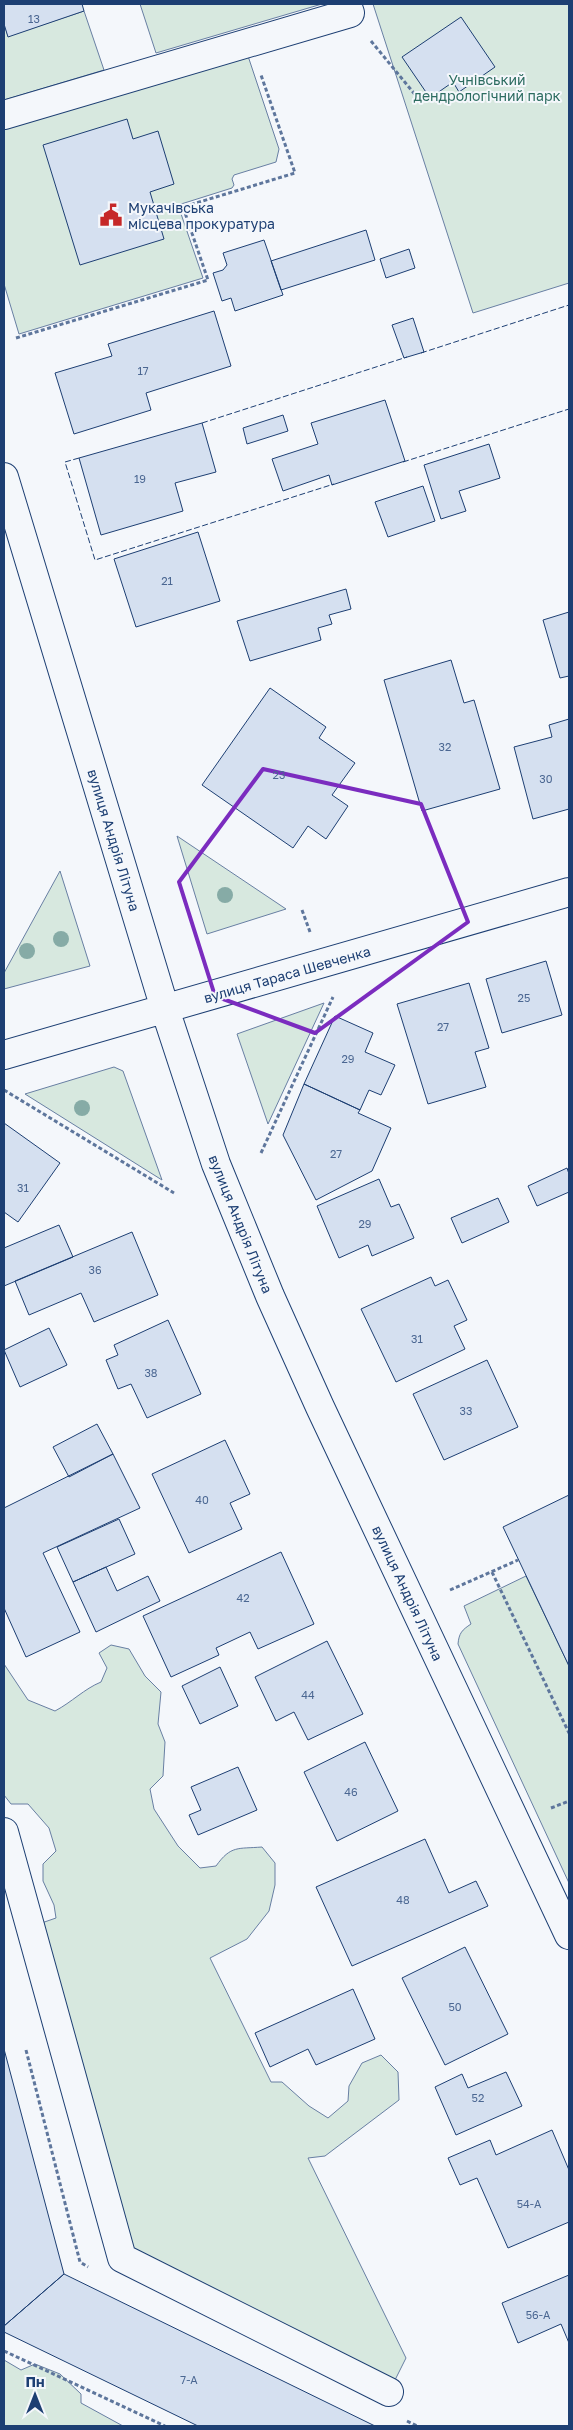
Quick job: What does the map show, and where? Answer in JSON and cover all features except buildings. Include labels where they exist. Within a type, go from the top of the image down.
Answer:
[{"type":"street","points":[[4,115],[350,13],[347,4]]},
{"type":"street","name":"вулиця Андрія Літуна","points":[[4,478],[165,1009],[216,1164],[270,1296],[569,1935]]},
{"type":"street","name":"вулиця Тараса Шевченка","points":[[4,1055],[569,892]]},
{"type":"street","points":[[4,1832],[122,2258],[389,2392]]},
{"type":"path","points":[[371,40],[422,103]]},
{"type":"path","points":[[16,338],[208,280],[183,206],[295,173],[259,70]]},
{"type":"path","points":[[261,1153],[333,996],[302,910]]},
{"type":"path","points":[[4,1090],[174,1193]]},
{"type":"path","points":[[450,1590],[518,1560]]},
{"type":"path","points":[[492,1572],[569,1733]]},
{"type":"path","points":[[551,1808],[569,1801]]},
{"type":"path","points":[[4,2351],[165,2426]]},
{"type":"highlighted area","points":[[263,769],[421,804],[468,922],[315,1033],[215,996],[179,882]]},
{"type":"green space","points":[[140,4],[322,4],[156,53]]},
{"type":"green space","name":"Учнівський дендрологічний парк","points":[[373,4],[569,4],[569,283],[473,313]]},
{"type":"green space","points":[[84,11],[104,70],[4,100],[4,24],[8,36]]},
{"type":"green space","points":[[247,53],[279,149],[276,162],[234,175],[232,179],[234,185],[232,188],[178,205],[203,278],[19,334],[4,284],[4,125]]},
{"type":"green space","points":[[177,836],[286,909],[207,934]]},
{"type":"green space","points":[[60,871],[90,966],[4,989],[4,973]]},
{"type":"green space","points":[[324,1003],[268,1124],[237,1034]]},
{"type":"green space","points":[[114,1067],[123,1071],[162,1180],[25,1094]]},
{"type":"green space","points":[[526,1576],[569,1666],[569,1883],[458,1644],[462,1632],[471,1624],[464,1606]]},
{"type":"green space","points":[[111,1645],[129,1649],[145,1676],[161,1692],[158,1724],[165,1742],[163,1776],[150,1789],[154,1809],[178,1846],[200,1868],[216,1866],[226,1854],[236,1849],[262,1847],[275,1863],[275,1885],[269,1911],[247,1939],[210,1958],[271,2082],[282,2082],[309,2106],[328,2118],[348,2101],[349,2086],[362,2063],[381,2055],[398,2072],[399,2100],[325,2156],[308,2158],[406,2358],[389,2392],[122,2258],[30,1927],[56,1918],[54,1905],[43,1881],[43,1864],[56,1851],[49,1828],[28,1804],[11,1804],[4,1795],[4,1664],[28,1700],[55,1711],[101,1682],[107,1668],[99,1653]]},
{"type":"green space","points":[[4,2360],[21,2370],[35,2364],[60,2374],[81,2394],[81,2403],[123,2426],[4,2426]]},
{"type":"fence","points":[[421,353],[569,305]]},
{"type":"fence","points":[[202,423],[407,357]]},
{"type":"fence","points":[[403,462],[569,409]]},
{"type":"fence","points":[[79,458],[65,462],[95,560],[334,484]]},
{"type":"place","name":"Мукачівська місцева прокуратура","points":[[111,215]]}]
